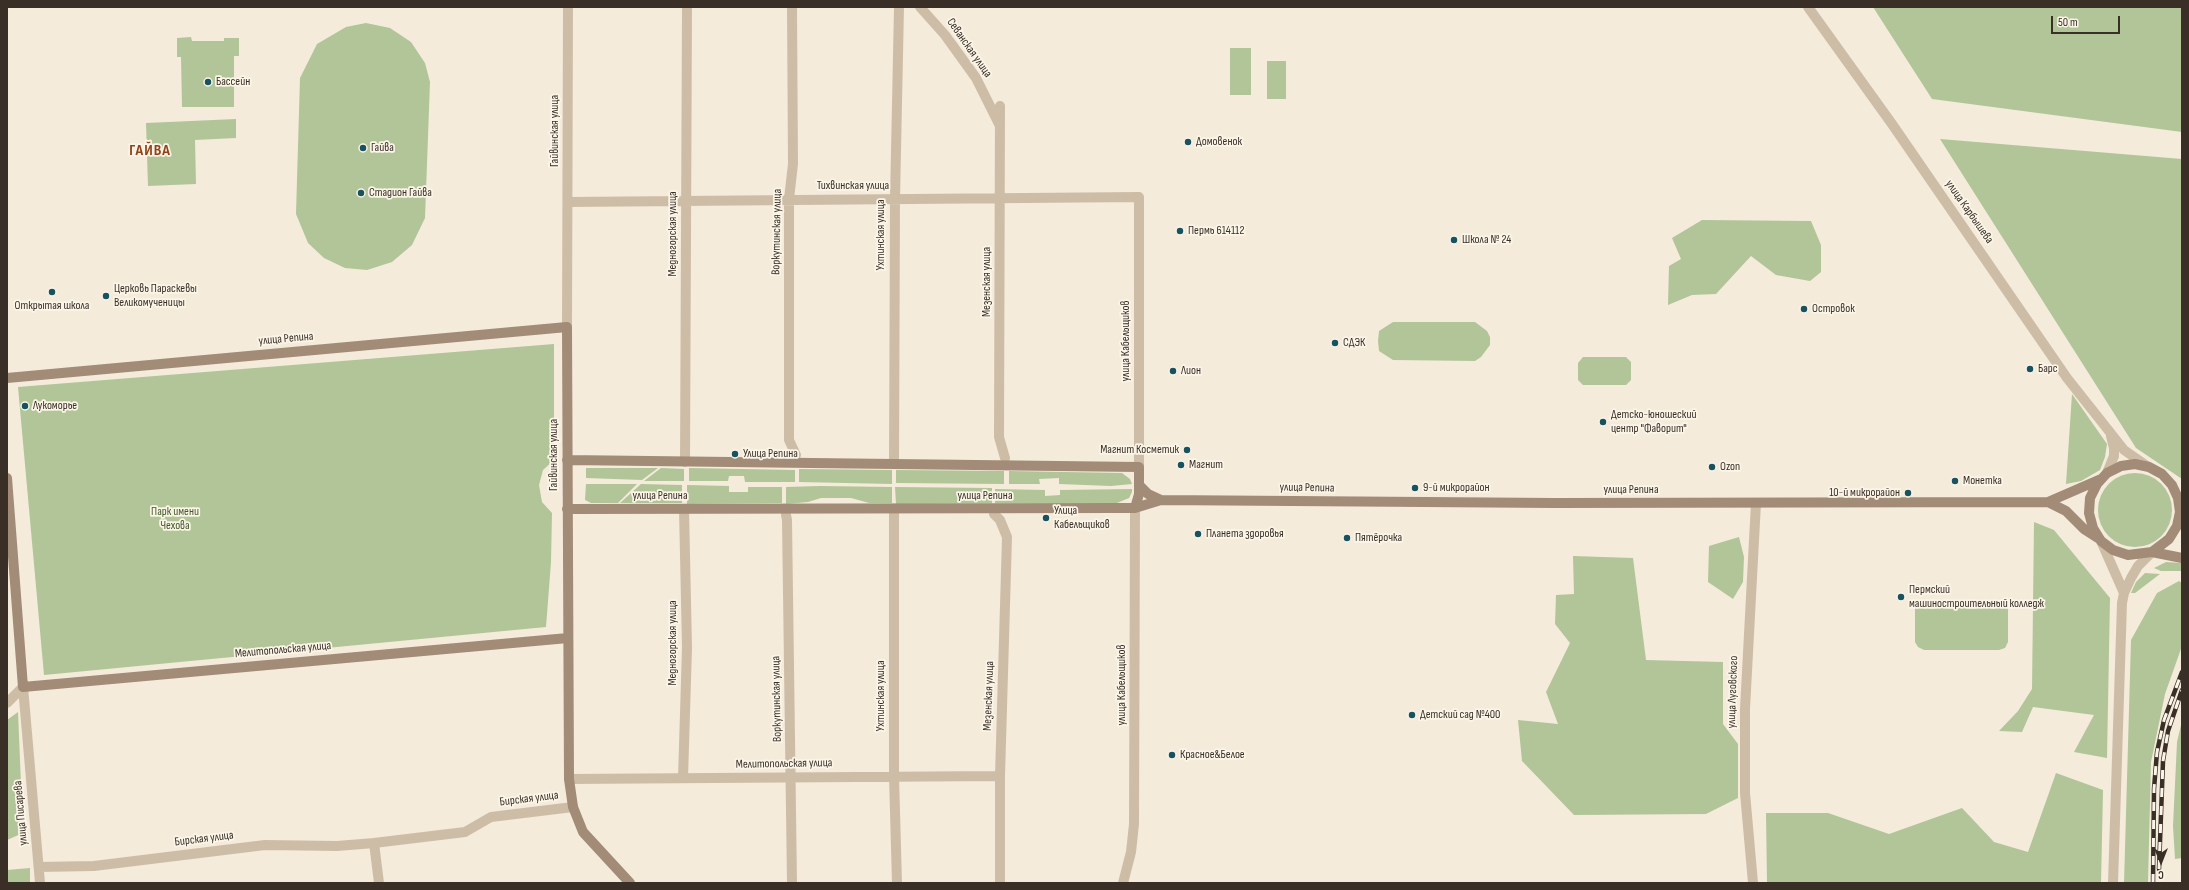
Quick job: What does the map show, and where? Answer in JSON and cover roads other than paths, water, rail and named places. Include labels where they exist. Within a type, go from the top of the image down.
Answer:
[{"type":"street","name":"Гайвинская улица","points":[[568,7],[567,509],[569,779],[573,806],[583,832],[630,883]]},
{"type":"street","name":"Медногорская улица","points":[[685,462],[687,7]]},
{"type":"street","name":"Воркутинская улица","points":[[792,7],[793,164],[789,199],[789,440],[796,455]]},
{"type":"street","name":"Ухтинская улица","points":[[894,463],[894,199],[899,7]]},
{"type":"street","name":"Севанская улица","points":[[920,7],[945,35],[976,78],[1001,130]]},
{"type":"street","name":"улица Карбышева","points":[[1808,7],[1892,124],[2067,378],[2124,450],[2149,467]]},
{"type":"street","name":"Мезенская улица","points":[[1000,106],[1001,199],[999,437],[1005,458]]},
{"type":"street","name":"Тихвинская улица","points":[[568,202],[1139,197]]},
{"type":"street","name":"улица Кабельщиков","points":[[1123,883],[1131,852],[1134,824],[1135,508],[1139,485],[1139,197]]},
{"type":"street","name":"улица Репина","points":[[7,378],[567,327]]},
{"type":"street","points":[[2110,432],[2114,448],[2114,456],[2104,476],[2090,498],[2089,513],[2093,528],[2101,541],[2124,593]]},
{"type":"street","points":[[567,460],[1138,467]]},
{"type":"street","points":[[2048,502],[2104,476],[2121,466],[2135,464],[2149,467],[2162,474],[2172,485],[2178,498],[2181,513],[2177,526],[2169,539],[2152,552],[2138,566],[2124,593],[2113,883]]},
{"type":"street","name":"улица Писарева","points":[[7,478],[9,532],[40,883]]},
{"type":"street","points":[[1139,485],[1148,494],[1161,500]]},
{"type":"street","name":"улица Репина","points":[[567,509],[1135,508],[1161,500],[1555,503],[2048,502]]},
{"type":"street","points":[[2048,502],[2066,511],[2084,529],[2113,550],[2128,555],[2152,552],[2182,558]]},
{"type":"street","name":"улица Луговского","points":[[1753,883],[1745,793],[1745,709],[1756,503]]},
{"type":"street","name":"Медногорская улица","points":[[683,778],[687,648],[684,509]]},
{"type":"street","name":"Ухтинская улица","points":[[894,509],[894,776],[897,883]]},
{"type":"street","name":"Мезенская улица","points":[[994,514],[1000,520],[1007,537],[1000,776],[1000,883]]},
{"type":"street","name":"Воркутинская улица","points":[[786,515],[792,883]]},
{"type":"street","name":"Мелитопольская улица","points":[[23,687],[568,638]]},
{"type":"street","points":[[7,703],[23,687]]},
{"type":"street","name":"Мелитопольская улица","points":[[569,779],[1000,776]]},
{"type":"street","name":"Бирская улица","points":[[39,867],[94,866],[265,845],[337,846],[374,843],[465,832],[491,817],[573,806]]},
{"type":"street","points":[[374,843],[379,883]]},
{"type":"railway","points":[[2153,883],[2154,789],[2157,752],[2164,720],[2182,672]]},
{"type":"railway","points":[[2159,869],[2163,761],[2168,731],[2182,690]]},
{"type":"place","name":"Бассейн","points":[[208,82]]},
{"type":"place","name":"Домовенок","points":[[1188,142]]},
{"type":"place","name":"Гайва","points":[[363,148]]},
{"type":"place","name":"Стадион Гайва","points":[[361,193]]},
{"type":"place","name":"Пермь 614112","points":[[1180,231]]},
{"type":"place","name":"Школа № 24","points":[[1454,240]]},
{"type":"place","name":"Открытая школа","points":[[52,292]]},
{"type":"place","name":"Церковь Параскевы Великомученицы","points":[[106,296]]},
{"type":"place","name":"Островок","points":[[1804,309]]},
{"type":"place","name":"СДЭК","points":[[1335,343]]},
{"type":"place","name":"Барс","points":[[2030,369]]},
{"type":"place","name":"Лион","points":[[1173,371]]},
{"type":"place","name":"Лукоморье","points":[[25,406]]},
{"type":"place","name":"Детско-юношеский центр \"Фаворит\"","points":[[1603,422]]},
{"type":"place","name":"Магнит Косметик","points":[[1187,450]]},
{"type":"place","name":"Улица Репина","points":[[735,454]]},
{"type":"place","name":"Магнит","points":[[1181,465]]},
{"type":"place","name":"Ozon","points":[[1712,467]]},
{"type":"place","name":"Монетка","points":[[1955,481]]},
{"type":"place","name":"9-й микрорайон","points":[[1415,488]]},
{"type":"place","name":"10-й микрорайон","points":[[1908,493]]},
{"type":"place","name":"Улица Кабельщиков","points":[[1046,518]]},
{"type":"place","name":"Планета здоровья","points":[[1198,534]]},
{"type":"place","name":"Пятёрочка","points":[[1347,538]]},
{"type":"place","name":"Пермский машиностроительный колледж","points":[[1901,597]]},
{"type":"place","name":"Детский сад №400","points":[[1412,715]]},
{"type":"place","name":"Красное&Белое","points":[[1172,755]]},
{"type":"district","name":"ГАЙВА","points":[[150,151]]},
{"type":"park label","name":"Парк имени Чехова","points":[[175,519]]}]
